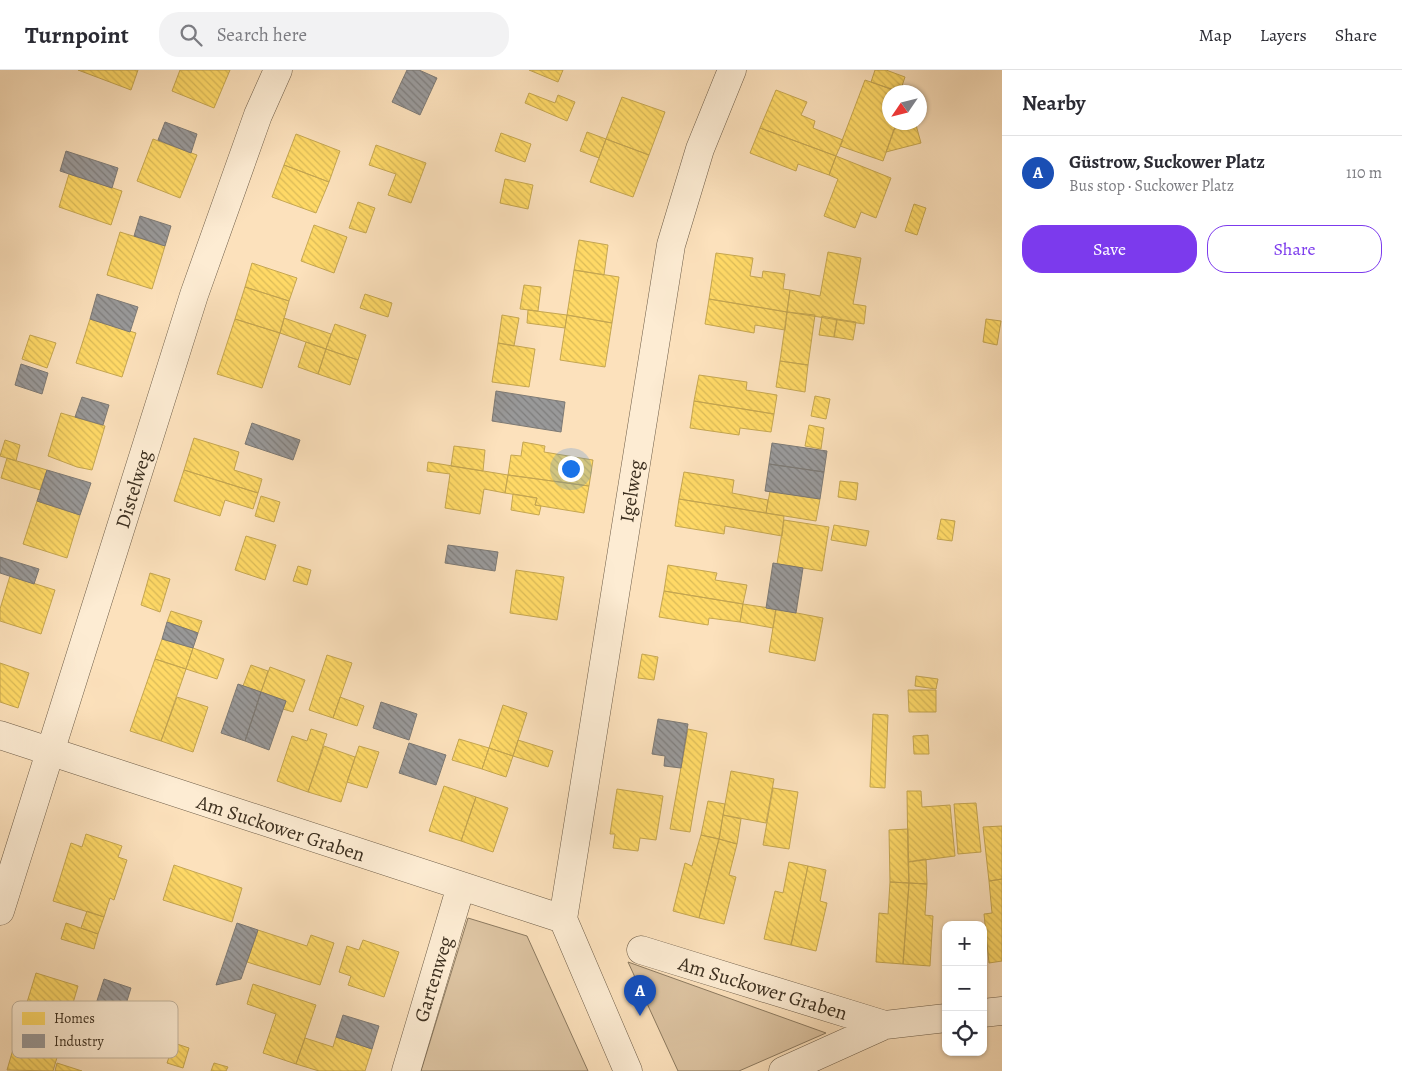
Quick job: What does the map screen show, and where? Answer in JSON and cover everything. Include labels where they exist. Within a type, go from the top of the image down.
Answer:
[{"type":"street","name":"Distelweg","points":[[0,912],[194,295],[258,115],[278,70]]},
{"type":"street","name":"Igelweg","points":[[563,919],[671,245],[700,149],[732,70]]},
{"type":"street","name":"Am Suckower Graben","points":[[0,735],[563,919]]},
{"type":"street","name":"Gartenweg","points":[[406,1071],[461,886]]},
{"type":"street","points":[[563,919],[628,1071]]},
{"type":"street","name":"Am Suckower Graben","points":[[641,950],[886,1025]]},
{"type":"street","points":[[987,1013],[1002,1011]]},
{"type":"street","name":"Am Suckower Graben","points":[[783,1071],[886,1025],[942,1018]]},
{"type":"shaded area","points":[[468,918],[527,936],[588,1071],[421,1071]]},
{"type":"shaded area","points":[[628,962],[826,1033],[739,1071],[678,1071]]},
{"type":"building: Homes","points":[[78,70],[138,70],[131,90]]},
{"type":"building: Homes","points":[[180,70],[230,70],[214,108],[172,91]]},
{"type":"building: Homes","points":[[529,70],[563,70],[558,82]]},
{"type":"building: Homes","points":[[875,70],[886,70],[905,77],[902,85],[882,86],[871,82]]},
{"type":"building: Homes","points":[[865,80],[882,86],[882,130],[894,130],[883,161],[840,146]]},
{"type":"building: Homes","points":[[776,90],[807,102],[801,115],[815,121],[813,128],[843,140],[836,156],[760,128]]},
{"type":"building: Homes","points":[[529,93],[555,103],[558,95],[575,102],[567,121],[525,103]]},
{"type":"building: Homes","points":[[622,97],[665,112],[649,155],[606,139]]},
{"type":"building: Homes","points":[[760,128],[836,156],[829,175],[798,164],[796,171],[750,153]]},
{"type":"building: Homes","points":[[894,130],[917,130],[921,143],[886,152]]},
{"type":"building: Homes","points":[[587,132],[606,139],[599,158],[580,151]]},
{"type":"building: Homes","points":[[501,133],[531,144],[525,162],[495,151]]},
{"type":"building: Homes","points":[[296,134],[340,151],[329,182],[284,165]]},
{"type":"building: Homes","points":[[153,139],[197,155],[180,198],[137,181]]},
{"type":"building: Homes","points":[[606,139],[649,155],[633,197],[590,182]]},
{"type":"building: Homes","points":[[376,145],[426,163],[411,203],[388,195],[396,174],[369,165]]},
{"type":"building: Homes","points":[[836,156],[891,178],[876,218],[861,212],[855,228],[824,216],[838,179],[829,175]]},
{"type":"building: Homes","points":[[284,165],[329,182],[316,213],[272,197]]},
{"type":"building: Homes","points":[[69,174],[122,191],[111,225],[59,207]]},
{"type":"building: Homes","points":[[505,179],[533,185],[528,209],[500,203]]},
{"type":"building: Homes","points":[[358,202],[375,208],[366,233],[349,228]]},
{"type":"building: Homes","points":[[914,204],[926,208],[917,235],[905,231]]},
{"type":"building: Homes","points":[[314,225],[347,237],[334,273],[301,261]]},
{"type":"building: Homes","points":[[120,232],[165,246],[152,289],[107,275]]},
{"type":"building: Homes","points":[[579,240],[608,245],[604,275],[574,270]]},
{"type":"building: Homes","points":[[828,252],[861,258],[853,304],[866,306],[864,324],[787,312],[790,290],[820,296]]},
{"type":"building: Homes","points":[[716,253],[753,258],[750,276],[762,278],[763,271],[785,274],[783,289],[790,290],[787,312],[709,299]]},
{"type":"building: Homes","points":[[252,263],[297,278],[289,301],[245,287]]},
{"type":"building: Homes","points":[[574,270],[619,277],[612,323],[567,315]]},
{"type":"building: Homes","points":[[524,285],[541,287],[538,311],[520,309]]},
{"type":"building: Homes","points":[[245,287],[289,301],[280,333],[235,319]]},
{"type":"building: Homes","points":[[365,294],[392,303],[388,317],[360,308]]},
{"type":"building: Homes","points":[[709,299],[787,312],[785,330],[755,325],[754,333],[705,324]]},
{"type":"building: Homes","points":[[528,310],[567,315],[565,328],[527,323]]},
{"type":"building: Homes","points":[[787,312],[815,315],[808,365],[780,361]]},
{"type":"building: Homes","points":[[502,315],[519,318],[514,346],[498,343]]},
{"type":"building: Homes","points":[[567,315],[612,323],[605,367],[560,360]]},
{"type":"building: Homes","points":[[822,316],[837,319],[834,337],[819,335]]},
{"type":"building: Homes","points":[[284,318],[331,334],[326,349],[280,333]]},
{"type":"building: Homes","points":[[90,319],[136,333],[122,377],[76,363]]},
{"type":"building: Homes","points":[[235,319],[280,333],[262,388],[217,374]]},
{"type":"building: Homes","points":[[837,319],[856,322],[853,340],[834,337]]},
{"type":"building: Homes","points":[[986,319],[1001,321],[997,345],[983,342]]},
{"type":"building: Homes","points":[[335,324],[366,335],[358,360],[326,349]]},
{"type":"building: Homes","points":[[30,335],[56,343],[47,368],[22,359]]},
{"type":"building: Homes","points":[[306,342],[326,349],[318,374],[298,367]]},
{"type":"building: Homes","points":[[498,343],[535,349],[529,387],[492,382]]},
{"type":"building: Homes","points":[[326,349],[358,360],[350,385],[318,374]]},
{"type":"building: Homes","points":[[780,361],[808,365],[805,392],[776,387]]},
{"type":"building: Homes","points":[[699,375],[747,382],[746,390],[777,395],[774,414],[694,401]]},
{"type":"building: Homes","points":[[815,396],[830,399],[826,419],[811,416]]},
{"type":"building: Homes","points":[[694,401],[774,414],[771,432],[740,428],[739,435],[690,428]]},
{"type":"building: Homes","points":[[61,413],[105,426],[92,470],[77,467],[48,456]]},
{"type":"building: Homes","points":[[809,425],[824,428],[821,449],[805,446]]},
{"type":"building: Homes","points":[[194,438],[239,452],[234,470],[262,479],[258,493],[184,470]]},
{"type":"building: Homes","points":[[5,440],[20,445],[16,461],[0,456]]},
{"type":"building: Homes","points":[[523,442],[545,446],[544,452],[593,460],[589,486],[508,475],[511,455],[521,456]]},
{"type":"building: Homes","points":[[454,446],[485,450],[483,471],[451,466]]},
{"type":"building: Homes","points":[[7,458],[47,470],[40,490],[1,478]]},
{"type":"building: Homes","points":[[428,462],[508,475],[505,493],[484,489],[480,514],[445,508],[450,474],[427,471]]},
{"type":"building: Homes","points":[[184,470],[258,493],[253,509],[225,500],[220,516],[174,501]]},
{"type":"building: Homes","points":[[684,472],[734,480],[732,493],[768,500],[766,513],[679,499]]},
{"type":"building: Homes","points":[[508,475],[589,486],[584,513],[535,505],[537,498],[505,493]]},
{"type":"building: Homes","points":[[840,481],[858,483],[856,500],[838,497]]},
{"type":"building: Homes","points":[[770,491],[820,499],[816,521],[766,513]]},
{"type":"building: Homes","points":[[513,494],[537,498],[535,505],[541,506],[539,515],[511,510]]},
{"type":"building: Homes","points":[[261,496],[280,502],[274,522],[255,516]]},
{"type":"building: Homes","points":[[679,499],[784,516],[782,536],[725,526],[724,534],[675,526]]},
{"type":"building: Homes","points":[[37,501],[80,515],[67,558],[23,544]]},
{"type":"building: Homes","points":[[941,519],[955,521],[952,541],[937,539]]},
{"type":"building: Homes","points":[[784,520],[829,527],[822,571],[777,564]]},
{"type":"building: Homes","points":[[834,525],[869,531],[866,546],[831,540]]},
{"type":"building: Homes","points":[[246,536],[276,545],[265,580],[235,570]]},
{"type":"building: Homes","points":[[668,565],[717,573],[715,580],[747,585],[743,604],[664,591]]},
{"type":"building: Homes","points":[[298,566],[311,570],[307,585],[293,581]]},
{"type":"building: Homes","points":[[516,570],[564,577],[557,620],[510,613]]},
{"type":"building: Homes","points":[[150,573],[170,579],[160,612],[141,605]]},
{"type":"building: Homes","points":[[10,576],[55,590],[41,634],[0,621],[0,609]]},
{"type":"building: Homes","points":[[664,591],[743,604],[740,622],[709,618],[708,625],[659,617]]},
{"type":"building: Homes","points":[[743,604],[776,609],[773,628],[740,622]]},
{"type":"building: Homes","points":[[776,609],[823,618],[815,661],[769,652]]},
{"type":"building: Homes","points":[[171,611],[202,621],[198,633],[167,622]]},
{"type":"building: Homes","points":[[162,639],[193,648],[186,669],[155,659]]},
{"type":"building: Homes","points":[[193,648],[224,659],[217,679],[186,669]]},
{"type":"building: Homes","points":[[642,654],[658,657],[654,680],[638,678]]},
{"type":"building: Homes","points":[[327,655],[352,663],[333,718],[309,710]]},
{"type":"building: Homes","points":[[155,659],[186,669],[161,741],[130,731]]},
{"type":"building: Homes","points":[[0,663],[29,673],[18,708],[0,702]]},
{"type":"building: Homes","points":[[251,665],[268,671],[261,692],[243,686]]},
{"type":"building: Homes","points":[[270,667],[305,680],[293,712],[283,709],[286,701],[261,692]]},
{"type":"building: Homes","points":[[916,676],[938,679],[936,689],[915,686]]},
{"type":"building: Homes","points":[[908,690],[936,690],[936,712],[909,712]]},
{"type":"building: Homes","points":[[177,697],[208,707],[193,752],[161,741]]},
{"type":"building: Homes","points":[[340,697],[364,706],[357,726],[333,718]]},
{"type":"building: Homes","points":[[503,705],[527,713],[513,756],[489,748]]},
{"type":"building: Homes","points":[[873,714],[888,715],[885,788],[870,787]]},
{"type":"building: Homes","points":[[311,729],[327,734],[308,792],[277,781],[292,736],[307,741]]},
{"type":"building: Homes","points":[[688,729],[707,733],[690,832],[670,829]]},
{"type":"building: Homes","points":[[928,735],[929,754],[914,754],[913,736]]},
{"type":"building: Homes","points":[[459,739],[489,748],[482,769],[452,760]]},
{"type":"building: Homes","points":[[518,740],[553,751],[548,767],[513,756]]},
{"type":"building: Homes","points":[[324,746],[355,757],[341,802],[308,792]]},
{"type":"building: Homes","points":[[359,746],[379,752],[367,788],[347,782]]},
{"type":"building: Homes","points":[[489,748],[513,756],[506,777],[482,769]]},
{"type":"building: Homes","points":[[731,771],[774,779],[766,823],[723,815]]},
{"type":"building: Homes","points":[[444,786],[476,797],[461,841],[429,831]]},
{"type":"building: Homes","points":[[773,788],[798,792],[789,849],[763,845]]},
{"type":"building: Homes","points":[[617,789],[663,796],[656,840],[640,838],[638,851],[613,848],[615,834],[610,834]]},
{"type":"building: Homes","points":[[907,791],[921,791],[922,807],[950,805],[955,856],[908,862]]},
{"type":"building: Homes","points":[[476,797],[508,808],[493,852],[461,841]]},
{"type":"building: Homes","points":[[708,801],[725,804],[719,839],[701,835]]},
{"type":"building: Homes","points":[[976,803],[981,852],[958,854],[954,804]]},
{"type":"building: Homes","points":[[723,815],[741,819],[737,844],[719,839]]},
{"type":"building: Homes","points":[[1002,826],[1002,879],[989,881],[983,827]]},
{"type":"building: Homes","points":[[908,829],[909,883],[890,882],[889,830]]},
{"type":"building: Homes","points":[[86,834],[122,846],[118,857],[127,860],[114,900],[110,898],[104,917],[53,901],[71,843],[82,847]]},
{"type":"building: Homes","points":[[701,835],[719,839],[699,918],[673,911],[685,863],[692,866]]},
{"type":"building: Homes","points":[[719,839],[737,844],[729,875],[736,877],[724,924],[699,918]]},
{"type":"building: Homes","points":[[926,859],[927,884],[909,883],[908,862]]},
{"type":"building: Homes","points":[[789,862],[808,866],[791,945],[764,939],[775,891],[783,893]]},
{"type":"building: Homes","points":[[174,865],[242,888],[232,922],[163,900]]},
{"type":"building: Homes","points":[[808,866],[826,870],[820,901],[827,903],[816,951],[791,945]]},
{"type":"building: Homes","points":[[1002,879],[1002,961],[989,963],[987,921],[985,921],[984,914],[992,913],[989,881]]},
{"type":"building: Homes","points":[[890,882],[909,883],[903,964],[876,962],[879,913],[888,914]]},
{"type":"building: Homes","points":[[909,883],[927,884],[925,915],[933,916],[930,966],[903,964]]},
{"type":"building: Homes","points":[[87,911],[104,917],[98,934],[81,928]]},
{"type":"building: Homes","points":[[66,923],[98,934],[94,949],[61,939]]},
{"type":"building: Homes","points":[[258,930],[307,946],[311,935],[334,943],[320,985],[247,962]]},
{"type":"building: Homes","points":[[363,940],[399,952],[384,997],[348,985],[351,976],[339,972],[347,946],[359,950]]},
{"type":"building: Homes","points":[[36,973],[78,986],[74,1001],[27,1001]]},
{"type":"building: Homes","points":[[253,984],[316,1005],[296,1064],[263,1053],[276,1014],[247,1004]]},
{"type":"building: Homes","points":[[336,1037],[372,1049],[365,1071],[319,1071],[296,1064],[305,1038],[333,1047]]},
{"type":"building: Homes","points":[[178,1044],[189,1048],[183,1068],[167,1063],[169,1058],[178,1058]]},
{"type":"building: Homes","points":[[12,1053],[12,1058],[57,1058],[53,1071],[7,1070]]},
{"type":"building: Homes","points":[[57,1063],[82,1071],[55,1071]]},
{"type":"building: Homes","points":[[214,1063],[228,1067],[226,1071],[211,1071]]},
{"type":"building: Industry","points":[[407,70],[419,70],[437,78],[420,115],[392,102]]},
{"type":"building: Industry","points":[[165,122],[197,134],[191,153],[158,140]]},
{"type":"building: Industry","points":[[66,151],[118,168],[112,188],[60,171]]},
{"type":"building: Industry","points":[[140,216],[171,226],[165,246],[134,236]]},
{"type":"building: Industry","points":[[97,294],[138,307],[130,332],[90,319]]},
{"type":"building: Industry","points":[[21,364],[48,373],[42,394],[15,385]]},
{"type":"building: Industry","points":[[496,391],[565,402],[561,432],[492,421]]},
{"type":"building: Industry","points":[[82,397],[109,405],[103,425],[75,417]]},
{"type":"building: Industry","points":[[252,423],[300,440],[293,460],[245,444]]},
{"type":"building: Industry","points":[[772,443],[827,451],[824,472],[769,464]]},
{"type":"building: Industry","points":[[769,464],[824,472],[820,499],[765,491]]},
{"type":"building: Industry","points":[[47,470],[91,483],[80,515],[37,501]]},
{"type":"building: Industry","points":[[448,545],[498,552],[495,571],[445,563]]},
{"type":"building: Industry","points":[[0,557],[39,569],[34,584],[0,573]]},
{"type":"building: Industry","points":[[773,563],[803,568],[796,613],[766,608]]},
{"type":"building: Industry","points":[[167,622],[198,633],[193,648],[162,639]]},
{"type":"building: Industry","points":[[238,684],[261,692],[245,741],[221,733]]},
{"type":"building: Industry","points":[[261,692],[286,701],[269,750],[245,741]]},
{"type":"building: Industry","points":[[381,702],[417,714],[409,740],[373,728]]},
{"type":"building: Industry","points":[[658,719],[688,724],[681,768],[664,766],[665,756],[652,754]]},
{"type":"building: Industry","points":[[409,743],[446,755],[436,785],[399,773]]},
{"type":"building: Industry","points":[[237,923],[258,930],[241,979],[216,985]]},
{"type":"building: Industry","points":[[104,979],[131,988],[127,1001],[97,1001]]},
{"type":"building: Industry","points":[[343,1015],[379,1026],[372,1049],[336,1037]]},
{"type":"place","name":"Güstrow, Suckower Platz","points":[[640,1016]]}]
